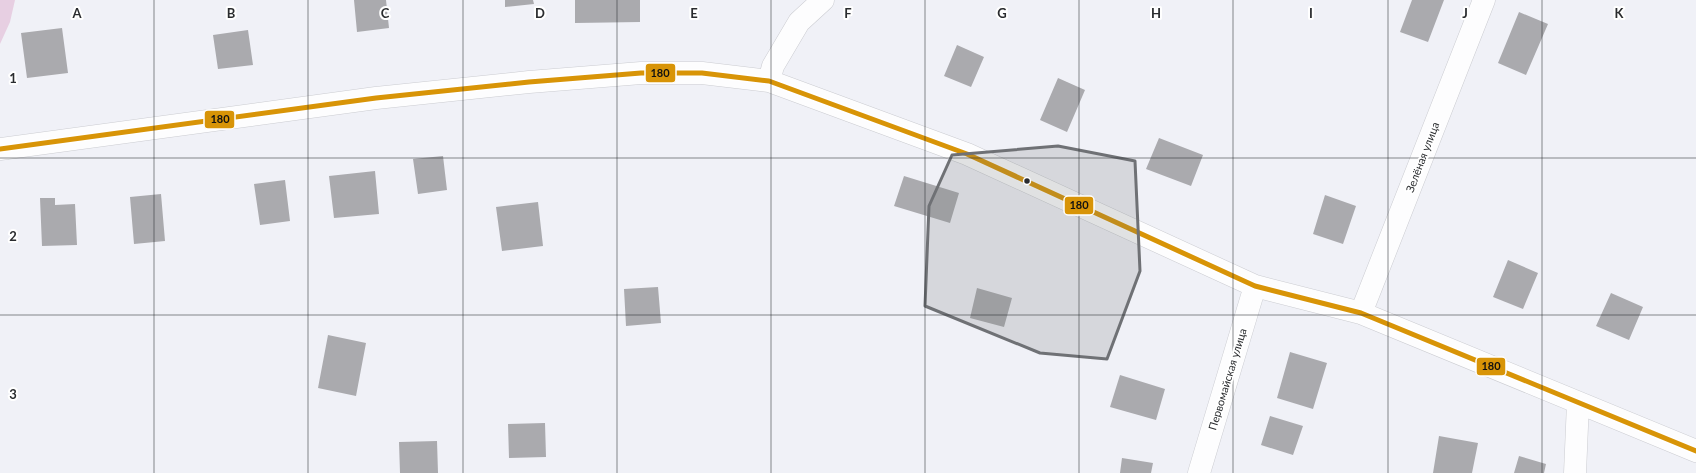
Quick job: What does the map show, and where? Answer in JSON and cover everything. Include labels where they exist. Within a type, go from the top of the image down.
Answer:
[{"type":"street","points":[[770,81],[773,66],[799,22],[823,0]]},
{"type":"street","name":"Зелёная улица","points":[[1361,313],[1484,0]]},
{"type":"street","points":[[0,148],[376,98],[529,82],[641,73],[702,73],[770,81],[967,154],[1255,286],[1361,313],[1696,451]]},
{"type":"street","name":"Первомайская улица","points":[[1199,473],[1255,286]]},
{"type":"street","points":[[1575,473],[1578,403]]},
{"type":"highlighted area","points":[[1058,146],[1135,161],[1140,271],[1107,359],[1040,353],[925,306],[929,206],[952,155]]},
{"type":"shaded area","points":[[0,0],[15,0],[10,22],[0,44]]},
{"type":"building","points":[[354,0],[386,0],[389,28],[357,32]]},
{"type":"building","points":[[505,0],[533,0],[534,4],[505,7]]},
{"type":"building","points":[[575,0],[640,0],[640,22],[575,23]]},
{"type":"building","points":[[1412,0],[1444,0],[1428,42],[1400,32]]},
{"type":"building","points":[[1519,12],[1548,24],[1526,75],[1498,63]]},
{"type":"building","points":[[62,28],[68,73],[27,78],[21,33]]},
{"type":"building","points":[[248,30],[253,65],[218,69],[213,35]]},
{"type":"building","points":[[957,45],[984,57],[971,87],[944,76]]},
{"type":"building","points":[[1058,78],[1085,90],[1067,132],[1040,120]]},
{"type":"building","points":[[1159,138],[1203,155],[1191,186],[1146,169]]},
{"type":"building","points":[[443,156],[447,190],[418,194],[413,159]]},
{"type":"building","points":[[375,171],[379,214],[334,218],[329,176]]},
{"type":"building","points":[[904,176],[959,193],[950,223],[894,206]]},
{"type":"building","points":[[285,180],[290,221],[260,225],[254,184]]},
{"type":"building","points":[[161,194],[165,241],[134,244],[130,197]]},
{"type":"building","points":[[1325,195],[1356,206],[1343,244],[1313,234]]},
{"type":"building","points":[[40,198],[55,198],[55,205],[75,204],[77,245],[42,246]]},
{"type":"building","points":[[538,202],[543,246],[502,251],[496,207]]},
{"type":"building","points":[[1508,260],[1538,273],[1523,309],[1493,297]]},
{"type":"building","points":[[658,287],[661,323],[626,326],[624,289]]},
{"type":"building","points":[[977,288],[1012,298],[1004,327],[970,318]]},
{"type":"building","points":[[1611,293],[1643,307],[1629,340],[1596,326]]},
{"type":"building","points":[[328,335],[366,343],[356,396],[318,388]]},
{"type":"building","points":[[1290,352],[1327,363],[1313,409],[1277,398]]},
{"type":"building","points":[[1120,375],[1165,389],[1156,420],[1110,407]]},
{"type":"building","points":[[1270,416],[1303,426],[1293,455],[1261,445]]},
{"type":"building","points":[[545,423],[546,457],[509,458],[508,424]]},
{"type":"building","points":[[1439,436],[1478,443],[1472,473],[1433,473]]},
{"type":"building","points":[[437,441],[438,473],[400,473],[399,442]]},
{"type":"building","points":[[1519,456],[1546,464],[1544,473],[1514,473]]},
{"type":"building","points":[[1122,458],[1153,463],[1151,473],[1120,473]]},
{"type":"transit line","name":"180","points":[[0,149],[376,98],[529,82],[641,73],[702,73],[769,81],[967,154],[1255,286],[1361,313],[1696,451]]}]
